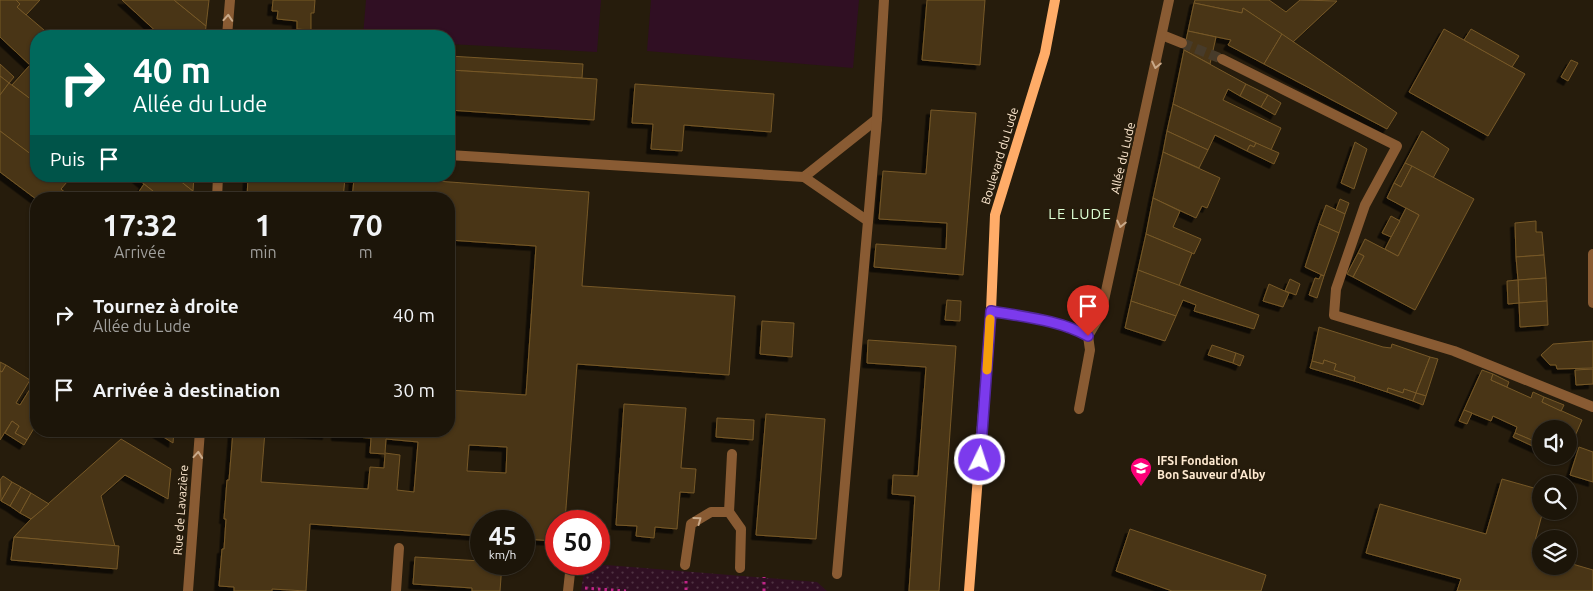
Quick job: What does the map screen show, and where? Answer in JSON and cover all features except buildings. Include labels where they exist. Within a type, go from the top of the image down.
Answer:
[{"type":"main road","name":"Boulevard du Lude","points":[[969,591],[991,311],[995,214],[1045,53],[1055,0]]},
{"type":"street","points":[[228,30],[230,0]]},
{"type":"street","points":[[837,574],[877,119],[884,0]]},
{"type":"street","name":"Allée du Lude","points":[[1088,336],[1101,314],[1169,0]]},
{"type":"street","points":[[1162,35],[1182,44]]},
{"type":"street","points":[[1222,59],[1397,146],[1365,205],[1336,289],[1334,315],[1454,351],[1593,407]]},
{"type":"street","points":[[804,178],[877,119]]},
{"type":"street","points":[[455,155],[804,178],[868,221]]},
{"type":"street","points":[[1593,254],[1593,303]]},
{"type":"street","points":[[991,311],[1073,328],[1088,336],[1090,350],[1079,409]]},
{"type":"street","name":"Rue de Lavazière","points":[[188,591],[200,437]]},
{"type":"street","points":[[732,454],[729,512],[741,529],[740,568]]},
{"type":"street","points":[[685,565],[691,524],[711,512],[729,512]]},
{"type":"street","points":[[396,591],[399,548]]},
{"type":"street","points":[[568,591],[570,575]]},
{"type":"path","points":[[764,577],[764,591]]},
{"type":"path","points":[[582,588],[626,591]]},
{"type":"shaded area","points":[[366,0],[601,0],[597,52],[455,44],[455,30],[364,30]]},
{"type":"shaded area","points":[[651,0],[859,0],[853,68],[647,51]]},
{"type":"shaded area","points":[[610,565],[817,582],[827,591],[581,591],[584,575],[610,575]]},
{"type":"tunnel","points":[[1182,43],[1222,59]]},
{"type":"slow traffic","points":[[987,370],[990,319]]},
{"type":"place","name":"IFSI Fondation Bon Sauveur d'Alby","points":[[1141,487]]},
{"type":"district","name":"LE LUDE","points":[[1080,214]]},
{"type":"route","points":[[980,460],[991,311],[1035,318],[1073,328],[1088,336]]}]
